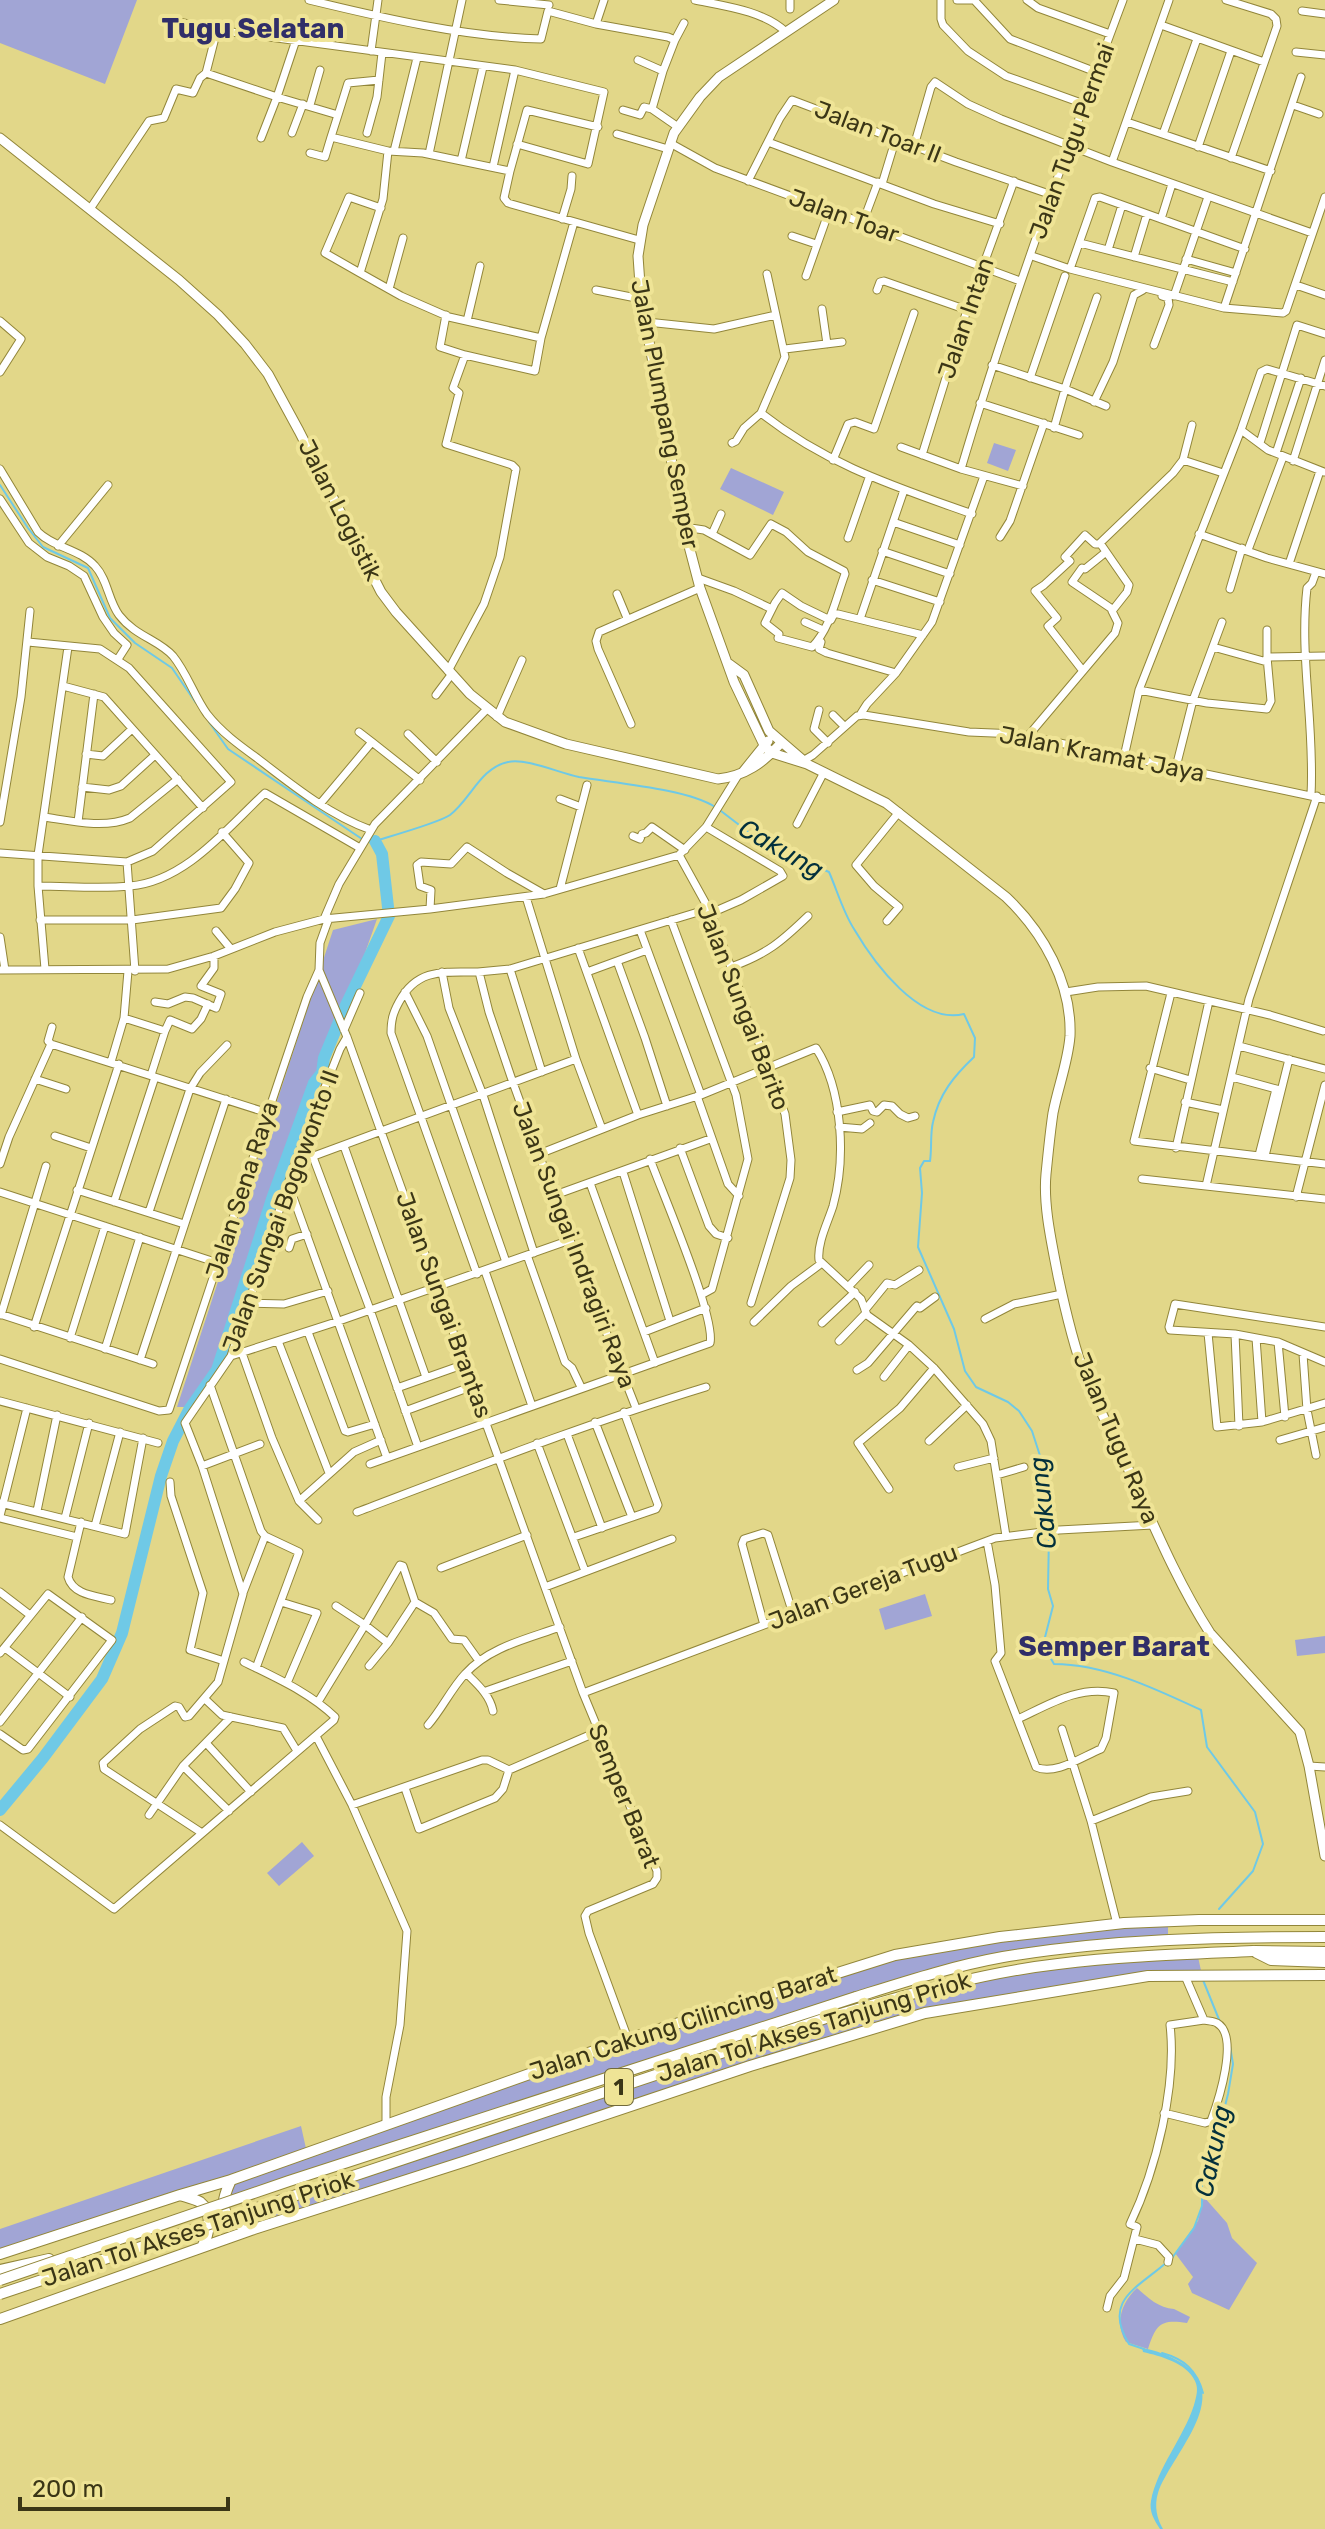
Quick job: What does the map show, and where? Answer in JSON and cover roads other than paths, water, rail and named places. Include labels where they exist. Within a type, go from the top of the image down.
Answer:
[{"type":"highway","name":"Jalan Cakung Cilincing Barat","points":[[0,2254],[231,2180],[628,2039],[895,1955],[1000,1937],[1117,1924],[1199,1920],[1325,1920]]},
{"type":"highway","name":"Jalan Tol Akses Tanjung Priok","points":[[0,2280],[289,2181],[936,1972],[1001,1957],[1147,1940],[1325,1937]]},
{"type":"highway","name":"Jalan Tol Akses Tanjung Priok","points":[[0,2294],[798,2027],[926,1990],[1058,1964],[1253,1951],[1325,1952]]},
{"type":"highway","points":[[1253,1951],[1271,1960],[1325,1962]]},
{"type":"highway","points":[[0,2319],[251,2230],[750,2066],[925,2013],[1114,1980],[1187,1975],[1325,1975]]},
{"type":"highway","points":[[231,2180],[223,2203],[226,2216],[251,2230]]},
{"type":"highway","points":[[180,2195],[204,2207],[210,2228],[202,2247]]},
{"type":"highway","points":[[0,2270],[76,2254]]},
{"type":"main road","name":"Jalan Plumpang Semper","points":[[804,762],[772,753],[764,745],[734,682],[699,583],[684,527],[641,299],[638,256],[639,240],[678,127],[712,83],[834,0]]},
{"type":"main road","name":"Jalan Logistik","points":[[0,138],[179,280],[218,315],[260,363],[312,454],[381,592],[449,673],[487,709],[521,729],[566,744],[709,778],[740,775]]},
{"type":"main road","name":"Jalan Plumpang Semper","points":[[729,664],[744,675],[773,735],[804,762]]},
{"type":"main road","points":[[740,775],[773,735]]},
{"type":"main road","points":[[740,775],[751,770],[781,743]]},
{"type":"main road","name":"Jalan Tugu Raya","points":[[804,762],[899,812],[1021,911],[1042,938],[1066,992],[1070,1037],[1053,1113],[1045,1187],[1062,1294],[1084,1374],[1153,1525],[1198,1614],[1210,1633],[1300,1732],[1325,1856]]},
{"type":"street","points":[[313,0],[377,17],[541,39],[549,5]]},
{"type":"street","points":[[347,11],[349,0]]},
{"type":"street","points":[[371,51],[378,0]]},
{"type":"street","points":[[429,154],[462,0]]},
{"type":"street","points":[[499,0],[549,5],[596,24],[675,40]]},
{"type":"street","points":[[596,24],[604,0]]},
{"type":"street","points":[[695,0],[760,17],[779,25],[786,32]]},
{"type":"street","points":[[941,0],[943,25],[972,55],[1013,79],[1084,104]]},
{"type":"street","points":[[957,0],[972,0],[1010,39],[1096,72]]},
{"type":"street","points":[[1027,0],[1038,8],[1110,34]]},
{"type":"street","name":"Jalan Tugu Permai","points":[[961,469],[1020,281],[1123,0]]},
{"type":"street","points":[[1112,162],[1169,0]]},
{"type":"street","points":[[1226,0],[1246,3],[1271,14],[1277,26],[1231,158]]},
{"type":"street","points":[[1302,11],[1325,14]]},
{"type":"street","points":[[174,21],[217,30],[515,70],[604,92],[598,127],[586,165],[517,144]]},
{"type":"street","points":[[652,109],[663,71],[684,23]]},
{"type":"street","points":[[1161,25],[1264,62]]},
{"type":"street","points":[[90,209],[149,121],[164,118],[176,89],[193,93],[206,73],[217,30]]},
{"type":"street","points":[[1163,134],[1197,39]]},
{"type":"street","points":[[261,138],[296,40]]},
{"type":"street","points":[[1198,147],[1231,51]]},
{"type":"street","points":[[1296,52],[1325,55]]},
{"type":"street","points":[[367,133],[382,53]]},
{"type":"street","points":[[361,270],[381,208],[391,151],[417,58]]},
{"type":"street","points":[[638,60],[663,71]]},
{"type":"street","points":[[461,161],[483,67]]},
{"type":"street","points":[[292,133],[320,70]]},
{"type":"street","points":[[493,167],[515,70]]},
{"type":"street","points":[[206,73],[338,115]]},
{"type":"street","points":[[1224,308],[1301,77]]},
{"type":"street","points":[[310,153],[325,157],[348,83],[379,80]]},
{"type":"street","points":[[914,146],[935,82],[968,104],[1069,145],[1312,233]]},
{"type":"street","name":"Jalan Toar II","points":[[748,181],[792,100],[1052,195]]},
{"type":"street","points":[[1293,105],[1319,114]]},
{"type":"street","points":[[623,110],[640,115],[644,107],[652,109],[678,127]]},
{"type":"street","points":[[598,127],[528,109],[510,171],[505,201],[639,240]]},
{"type":"street","points":[[1127,122],[1271,171]]},
{"type":"street","name":"Jalan Toar","points":[[617,134],[669,146],[748,181],[1020,281]]},
{"type":"street","points":[[331,137],[391,151],[429,154],[510,171]]},
{"type":"street","points":[[863,222],[896,138]]},
{"type":"street","points":[[768,142],[934,204],[1000,224]]},
{"type":"street","points":[[562,219],[572,188],[572,176]]},
{"type":"street","name":"Jalan Intan","points":[[922,455],[967,310],[1014,181]]},
{"type":"street","points":[[1161,219],[1172,184]]},
{"type":"street","points":[[381,208],[349,197],[325,253],[361,270],[389,289],[446,315],[541,338]]},
{"type":"street","points":[[1174,296],[1208,197]]},
{"type":"street","points":[[1032,256],[1068,273],[1224,308],[1278,314],[1285,312],[1296,285],[1325,197]]},
{"type":"street","points":[[1030,378],[1095,198],[1245,249]]},
{"type":"street","points":[[1108,250],[1122,205]]},
{"type":"street","points":[[806,276],[829,211]]},
{"type":"street","points":[[1134,257],[1147,214]]},
{"type":"street","points":[[446,315],[440,347],[464,356],[534,372],[574,222]]},
{"type":"street","points":[[792,236],[816,244]]},
{"type":"street","points":[[389,289],[403,238]]},
{"type":"street","points":[[1080,243],[1233,282]]},
{"type":"street","points":[[1186,259],[1236,273]]},
{"type":"street","points":[[467,321],[480,266]]},
{"type":"street","points":[[732,443],[761,413],[783,365],[785,349],[767,274]]},
{"type":"street","points":[[877,290],[880,282],[884,281],[967,310]]},
{"type":"street","points":[[1296,285],[1325,295]]},
{"type":"street","points":[[596,290],[641,299]]},
{"type":"street","points":[[1094,402],[1113,362],[1134,295],[1139,290],[1169,300],[1154,345]]},
{"type":"street","points":[[1054,428],[1097,297]]},
{"type":"street","points":[[822,309],[827,344]]},
{"type":"street","points":[[873,430],[914,313]]},
{"type":"street","points":[[647,322],[714,329],[776,315]]},
{"type":"street","points":[[0,321],[21,339],[0,372]]},
{"type":"street","points":[[1260,443],[1297,325],[1325,334]]},
{"type":"street","points":[[785,349],[842,342]]},
{"type":"street","points":[[436,695],[484,604],[500,557],[516,470],[512,465],[446,444],[459,393],[453,388],[464,356]]},
{"type":"street","points":[[1293,461],[1321,384],[1325,360]]},
{"type":"street","points":[[992,365],[1106,406]]},
{"type":"street","points":[[1124,757],[1139,690],[1264,369],[1321,384]]},
{"type":"street","points":[[1230,589],[1279,455],[1301,378]]},
{"type":"street","points":[[980,403],[1079,435]]},
{"type":"street","points":[[761,413],[797,439],[869,478],[972,514]]},
{"type":"street","points":[[833,460],[848,424],[855,422],[882,438]]},
{"type":"street","points":[[1000,537],[1010,521],[1044,423]]},
{"type":"street","points":[[1100,544],[1173,473],[1183,460],[1192,425]]},
{"type":"street","points":[[1241,430],[1279,455],[1323,472],[1289,564]]},
{"type":"street","points":[[901,447],[961,469],[1023,486]]},
{"type":"street","points":[[1183,460],[1223,473]]},
{"type":"street","points":[[0,469],[30,523],[45,539],[95,565],[118,613],[142,636],[172,654],[206,712],[232,740],[350,822],[366,839]]},
{"type":"street","points":[[804,762],[860,715],[923,635],[940,602],[984,476]]},
{"type":"street","points":[[848,538],[869,478]]},
{"type":"street","points":[[58,546],[108,485]]},
{"type":"street","points":[[860,619],[904,490]]},
{"type":"street","points":[[0,499],[29,543],[47,557],[84,576],[103,617],[114,633],[127,644],[118,659]]},
{"type":"street","points":[[712,534],[721,514]]},
{"type":"street","points":[[893,522],[960,545]]},
{"type":"street","points":[[684,527],[712,534],[750,555],[768,527],[773,525],[808,552],[844,571],[819,649],[896,673]]},
{"type":"street","points":[[1199,534],[1321,573]]},
{"type":"street","points":[[1083,671],[1048,626],[1057,618],[1035,591],[1070,561],[1065,557],[1085,535],[1095,544],[1100,544],[1129,585],[1127,592],[1112,609]]},
{"type":"street","points":[[882,551],[950,574]]},
{"type":"street","points":[[1028,736],[1115,633],[1118,623],[1112,609],[1072,582],[1082,568],[1085,569],[1106,552]]},
{"type":"street","points":[[1206,1186],[1246,1010],[1318,797],[1306,657],[1305,601],[1307,588],[1321,573],[1325,562]]},
{"type":"street","points":[[872,580],[940,602]]},
{"type":"street","points":[[631,724],[596,641],[599,632],[699,583],[734,591],[772,609]]},
{"type":"street","points":[[831,616],[818,641],[811,647],[778,638],[779,634],[765,623],[780,595],[785,593],[801,606],[831,616],[860,619],[923,635]]},
{"type":"street","points":[[617,594],[627,618]]},
{"type":"street","points":[[0,822],[30,611]]},
{"type":"street","points":[[805,622],[823,630]]},
{"type":"street","points":[[1176,767],[1193,700],[1222,622]]},
{"type":"street","points":[[1139,690],[1267,709],[1271,701],[1267,630]]},
{"type":"street","points":[[0,853],[127,862],[153,851],[231,782],[118,659],[100,649],[28,642]]},
{"type":"street","points":[[45,969],[38,855],[68,647]]},
{"type":"street","points":[[1213,647],[1267,660],[1325,656]]},
{"type":"street","points":[[497,717],[522,660]]},
{"type":"street","points":[[63,686],[104,697],[201,806]]},
{"type":"street","points":[[78,822],[94,694]]},
{"type":"street","points":[[319,970],[320,943],[339,884],[366,839],[487,709]]},
{"type":"street","points":[[819,710],[814,729],[828,743]]},
{"type":"street","points":[[833,715],[844,726]]},
{"type":"street","name":"Jalan Kramat Jaya","points":[[860,715],[969,732],[1028,736],[1318,797]]},
{"type":"street","points":[[86,754],[103,756],[132,729]]},
{"type":"street","points":[[359,732],[420,780]]},
{"type":"street","points":[[408,734],[437,762]]},
{"type":"street","points":[[320,804],[372,742]]},
{"type":"street","points":[[82,787],[109,790],[121,786],[155,755]]},
{"type":"street","points":[[797,824],[824,772]]},
{"type":"street","points":[[0,937],[2,970],[168,969],[214,956],[264,935],[327,918],[544,894],[682,852],[706,827],[740,775]]},
{"type":"street","points":[[44,817],[116,823],[130,818],[178,779]]},
{"type":"street","points":[[560,889],[587,785]]},
{"type":"street","points":[[38,886],[130,886],[170,874],[190,862],[265,793],[366,839]]},
{"type":"street","points":[[560,799],[581,807]]},
{"type":"street","points":[[887,921],[899,907],[874,886],[856,865],[899,812]]},
{"type":"street","points":[[633,836],[640,839],[652,827],[682,852]]},
{"type":"street","points":[[532,1406],[421,1117],[391,1033],[391,1018],[405,992],[424,977],[442,972],[510,969],[709,911],[741,900],[783,876],[780,871],[706,827]]},
{"type":"street","points":[[40,920],[132,920],[221,908],[249,864],[222,832]]},
{"type":"street","points":[[430,909],[431,890],[420,886],[417,865],[421,862],[451,864],[467,847],[544,894]]},
{"type":"street","name":"Jalan Sungai Barito","points":[[682,852],[731,967],[787,1120],[791,1168],[787,1191],[751,1303]]},
{"type":"street","points":[[34,1327],[91,1148],[124,1018],[131,971],[132,920],[127,862]]},
{"type":"street","points":[[526,897],[576,1059],[602,1129]]},
{"type":"street","points":[[731,967],[777,946],[808,916]]},
{"type":"street","points":[[671,920],[736,1095],[748,1159],[712,1289],[701,1295]]},
{"type":"street","points":[[640,930],[699,1095],[710,1139],[730,1189],[739,1196]]},
{"type":"street","points":[[216,931],[231,949]]},
{"type":"street","points":[[578,948],[638,1115]]},
{"type":"street","points":[[587,972],[647,950]]},
{"type":"street","points":[[155,1002],[168,1004],[185,997],[216,1008],[221,994],[201,986],[214,969],[214,956]]},
{"type":"street","points":[[617,961],[667,1106]]},
{"type":"street","points":[[510,969],[542,1072]]},
{"type":"street","name":"Jalan Sungai Brantas","points":[[319,970],[382,1132],[583,1693]]},
{"type":"street","name":"Jalan Sena Raya","points":[[0,1359],[159,1411],[169,1410],[307,997],[319,970]]},
{"type":"street","points":[[442,972],[449,1008],[483,1095],[565,1362],[572,1368],[581,1387]]},
{"type":"street","name":"Jalan Sungai Indragiri Raya","points":[[479,972],[513,1083],[636,1408]]},
{"type":"street","points":[[1066,992],[1098,987],[1146,986],[1323,1031]]},
{"type":"street","points":[[405,992],[427,1036],[506,1262]]},
{"type":"street","name":"Jalan Sungai Bogowonto II","points":[[202,1466],[185,1423],[231,1356],[295,1163],[360,993]]},
{"type":"street","points":[[1171,993],[1134,1141],[1325,1164]]},
{"type":"street","points":[[1176,1148],[1209,1001]]},
{"type":"street","points":[[114,1202],[170,1020],[192,1029],[208,1004]]},
{"type":"street","points":[[124,1018],[165,1031]]},
{"type":"street","points":[[52,1027],[48,1041],[51,1044],[268,1113]]},
{"type":"street","points":[[0,1164],[51,1044]]},
{"type":"street","points":[[149,1212],[190,1089],[200,1073],[227,1045]]},
{"type":"street","points":[[1239,1046],[1325,1069]]},
{"type":"street","points":[[539,1154],[816,1048],[824,1060],[837,1112],[841,1164],[834,1203],[818,1256],[852,1289],[863,1302],[865,1311],[934,1368],[988,1430],[1006,1536]]},
{"type":"street","points":[[295,1163],[576,1059]]},
{"type":"street","points":[[1262,1156],[1289,1059]]},
{"type":"street","points":[[1150,1068],[1190,1080]]},
{"type":"street","points":[[1232,1077],[1279,1090]]},
{"type":"street","points":[[35,1079],[66,1089]]},
{"type":"street","points":[[1296,1197],[1325,1085]]},
{"type":"street","points":[[140,1360],[226,1099]]},
{"type":"street","points":[[1185,1102],[1223,1110]]},
{"type":"street","points":[[837,1112],[870,1105],[877,1112],[884,1105],[893,1106],[908,1118],[915,1116]]},
{"type":"street","points":[[839,1127],[859,1129],[870,1123]]},
{"type":"street","points":[[55,1136],[91,1148]]},
{"type":"street","points":[[555,1195],[710,1139]]},
{"type":"street","points":[[344,1146],[426,1377]]},
{"type":"street","points":[[680,1148],[709,1226],[716,1234],[728,1238]]},
{"type":"street","points":[[313,1157],[418,1447]]},
{"type":"street","points":[[370,1464],[712,1341],[706,1308],[650,1159]]},
{"type":"street","points":[[46,1166],[0,1315],[153,1364]]},
{"type":"street","points":[[623,1172],[670,1321]]},
{"type":"street","points":[[1142,1179],[1325,1199]]},
{"type":"street","points":[[288,1183],[387,1458]]},
{"type":"street","points":[[590,1183],[655,1363]]},
{"type":"street","points":[[77,1190],[184,1224]]},
{"type":"street","points":[[0,1192],[218,1263]]},
{"type":"street","points":[[70,1338],[105,1226]]},
{"type":"street","points":[[289,1248],[292,1239],[307,1234]]},
{"type":"street","points":[[105,1349],[140,1237]]},
{"type":"street","points":[[231,1356],[570,1240]]},
{"type":"street","points":[[754,1322],[791,1286],[822,1263]]},
{"type":"street","points":[[822,1323],[869,1265]]},
{"type":"street","points":[[839,1341],[887,1283],[894,1285],[919,1270]]},
{"type":"street","points":[[248,1303],[284,1304],[328,1291]]},
{"type":"street","points":[[985,1319],[1014,1304],[1062,1294]]},
{"type":"street","points":[[857,1370],[868,1363],[917,1306],[920,1308],[935,1297]]},
{"type":"street","points":[[1325,1327],[1174,1304],[1170,1330],[1235,1334],[1278,1342],[1325,1362]]},
{"type":"street","points":[[644,1332],[706,1308]]},
{"type":"street","points":[[308,1332],[345,1431],[375,1424]]},
{"type":"street","points":[[1208,1333],[1215,1423],[1218,1427],[1285,1417],[1325,1403]]},
{"type":"street","points":[[1235,1334],[1239,1426]]},
{"type":"street","points":[[1256,1338],[1262,1422]]},
{"type":"street","points":[[278,1341],[329,1473]]},
{"type":"street","points":[[1278,1342],[1285,1417]]},
{"type":"street","points":[[884,1377],[909,1345]]},
{"type":"street","points":[[242,1353],[272,1438],[299,1501],[318,1520]]},
{"type":"street","points":[[1303,1354],[1307,1410],[1316,1455]]},
{"type":"street","points":[[397,1388],[465,1364]]},
{"type":"street","points":[[889,1489],[857,1444],[900,1408],[934,1368]]},
{"type":"street","points":[[210,1385],[260,1528],[265,1536],[299,1552],[256,1668]]},
{"type":"street","points":[[405,1411],[473,1386]]},
{"type":"street","points":[[357,1512],[595,1422],[706,1387]]},
{"type":"street","points":[[0,1401],[158,1443]]},
{"type":"street","points":[[929,1441],[967,1405]]},
{"type":"street","points":[[27,1408],[0,1517],[77,1537]]},
{"type":"street","points":[[574,1537],[656,1509],[658,1505],[624,1412]]},
{"type":"street","points":[[37,1511],[57,1415]]},
{"type":"street","points":[[595,1422],[632,1517]]},
{"type":"street","points":[[65,1518],[89,1423]]},
{"type":"street","points":[[1280,1440],[1325,1427]]},
{"type":"street","points":[[95,1526],[120,1432]]},
{"type":"street","points":[[567,1434],[602,1528]]},
{"type":"street","points":[[2,1503],[125,1534],[143,1438]]},
{"type":"street","points":[[299,1501],[354,1452],[381,1440]]},
{"type":"street","points":[[537,1443],[585,1571]]},
{"type":"street","points":[[243,1594],[202,1466],[260,1444]]},
{"type":"street","points":[[958,1467],[994,1458]]},
{"type":"street","points":[[997,1475],[1024,1467]]},
{"type":"street","points":[[170,1482],[171,1496],[203,1593],[190,1650],[224,1661]]},
{"type":"street","points":[[81,1522],[68,1577],[70,1585],[79,1592],[111,1600]]},
{"type":"street","name":"Jalan Gereja Tugu","points":[[583,1693],[987,1541],[1059,1530],[1153,1525]]},
{"type":"street","points":[[764,1625],[742,1544],[744,1539],[763,1533],[768,1535],[793,1614]]},
{"type":"street","points":[[441,1568],[527,1535]]},
{"type":"street","points":[[202,1833],[104,1769],[103,1763],[140,1729],[175,1706],[187,1717],[218,1682],[243,1594],[265,1536]]},
{"type":"street","points":[[545,1587],[672,1539]]},
{"type":"street","points":[[987,1541],[995,1585],[1001,1653],[995,1660],[1018,1719],[1038,1769],[1072,1764],[1078,1758],[1101,1749],[1114,1693],[1090,1691],[1059,1700],[1018,1719]]},
{"type":"street","points":[[318,1702],[400,1565],[403,1566],[415,1602],[434,1613],[452,1639],[464,1640],[479,1661]]},
{"type":"street","points":[[1,1593],[30,1615]]},
{"type":"street","points":[[0,1734],[26,1750],[70,1697],[112,1640],[48,1594],[2,1651],[70,1697]]},
{"type":"street","points":[[281,1602],[317,1613],[287,1683]]},
{"type":"street","points":[[369,1666],[415,1602]]},
{"type":"street","points":[[336,1606],[388,1643]]},
{"type":"street","points":[[0,1722],[82,1617]]},
{"type":"street","points":[[428,1725],[466,1673],[479,1661],[496,1649],[560,1627]]},
{"type":"street","points":[[486,1691],[572,1661]]},
{"type":"street","points":[[0,1825],[112,1910],[335,1719],[318,1702],[244,1662]]},
{"type":"street","points":[[466,1673],[481,1687],[493,1711]]},
{"type":"street","name":"Semper Barat","points":[[583,1693],[657,1871],[653,1884],[588,1911],[585,1916],[628,2039]]},
{"type":"street","points":[[205,1699],[222,1715],[283,1728],[297,1751]]},
{"type":"street","points":[[149,1815],[183,1766],[231,1717]]},
{"type":"street","points":[[1062,1729],[1091,1821],[1117,1924]]},
{"type":"street","points":[[352,1805],[482,1760],[509,1770],[599,1731]]},
{"type":"street","points":[[316,1736],[352,1805],[407,1931],[401,2013],[386,2097],[386,2125]]},
{"type":"street","points":[[207,1744],[251,1792]]},
{"type":"street","points":[[183,1766],[229,1811]]},
{"type":"street","points":[[1309,1766],[1325,1767]]},
{"type":"street","points":[[405,1788],[419,1829],[495,1798],[503,1789],[509,1770]]},
{"type":"street","points":[[1091,1821],[1151,1797],[1188,1791]]},
{"type":"street","points":[[1187,1975],[1204,2020]]},
{"type":"street","points":[[1107,2308],[1110,2296],[1124,2278],[1137,2227],[1130,2224],[1164,2113],[1171,2076],[1170,2025],[1204,2020],[1217,2023],[1223,2029],[1226,2040],[1224,2073],[1211,2121],[1205,2123],[1164,2113]]},
{"type":"street","points":[[1135,2239],[1158,2245],[1169,2257],[1168,2262]]},
{"type":"waterway","name":"Cakung","points":[[0,485],[43,547],[88,568],[110,618],[135,643],[172,668],[196,703]]},
{"type":"waterway","name":"Cakung","points":[[209,722],[228,749],[365,841],[403,833],[450,815],[490,771],[498,765],[516,761],[579,777],[669,791],[715,807]]},
{"type":"waterway","name":"Cakung","points":[[721,811],[764,844],[829,872],[850,922],[886,974],[915,1001],[931,1010],[947,1015],[964,1014],[975,1038],[974,1057],[954,1079],[939,1103],[932,1127],[930,1161],[924,1161],[920,1168],[922,1193],[918,1247],[954,1329],[965,1371],[976,1387],[1008,1402],[1019,1411],[1032,1431],[1043,1465],[1049,1527]]},
{"type":"waterway","points":[[0,1810],[102,1679],[122,1633],[161,1476],[173,1441],[189,1410],[217,1370],[272,1199],[314,1083],[322,1073],[324,1058],[346,1005],[389,916],[382,854],[375,841]]},
{"type":"waterway","name":"Cakung","points":[[1049,1534],[1048,1589],[1053,1606],[1043,1645],[1054,1664],[1111,1673],[1201,1710],[1207,1747],[1255,1812],[1263,1844],[1253,1871],[1219,1909]]},
{"type":"waterway","name":"Cakung","points":[[1203,1980],[1220,2022]]},
{"type":"waterway","name":"Cakung","points":[[1172,2258],[1194,2228],[1202,2206],[1202,2182],[1213,2154],[1228,2094],[1233,2064],[1230,2046]]},
{"type":"waterway","name":"Cakung","points":[[1144,2349],[1129,2344],[1119,2316],[1127,2296],[1167,2262]]},
{"type":"waterway","name":"Cakung","points":[[1162,2353],[1188,2367],[1203,2393]]},
{"type":"district","name":"Tugu Selatan","points":[[253,28]]},
{"type":"district","name":"Semper Barat","points":[[1114,1646]]}]
